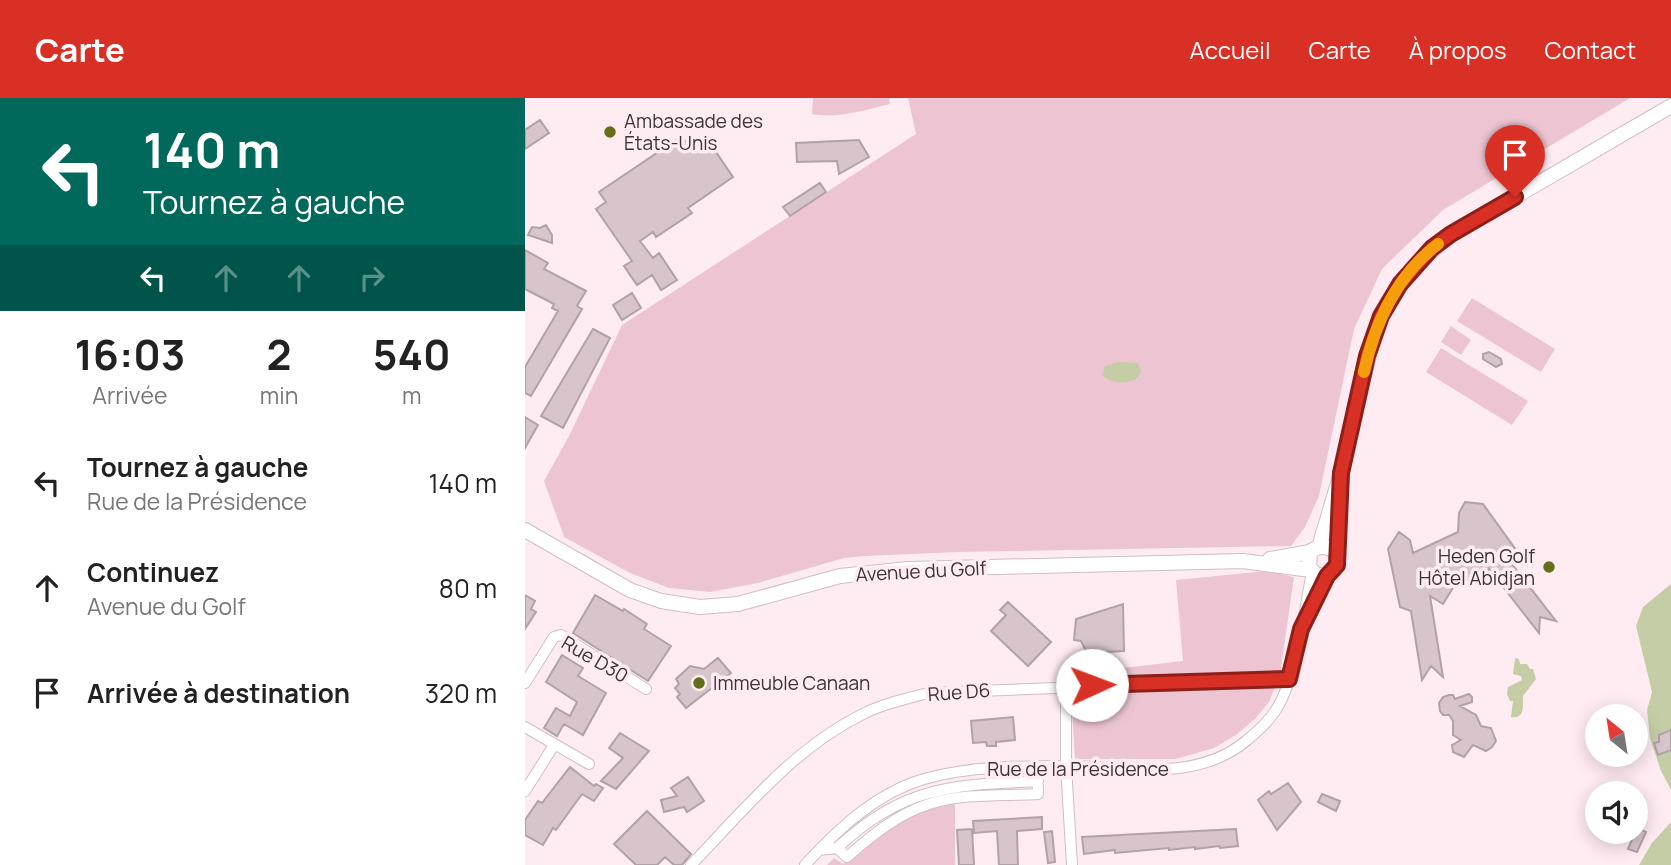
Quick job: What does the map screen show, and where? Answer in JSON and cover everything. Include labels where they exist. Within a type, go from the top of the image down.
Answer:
[{"type":"main road","points":[[1341,473],[1335,569],[1317,572],[1308,563],[1341,473],[1374,334],[1388,302],[1414,266],[1451,234],[1671,106]]},
{"type":"main road","name":"Avenue du Golf","points":[[525,530],[631,590],[661,601],[700,607],[738,604],[813,582],[866,572],[1256,561],[1329,547],[1338,554]]},
{"type":"main road","name":"Avenue du Golf","points":[[1256,561],[1317,572]]},
{"type":"street","name":"Rue de la Présidence","points":[[805,865],[856,815],[898,790],[922,780],[976,769],[1066,766],[1164,770],[1200,765],[1238,748],[1268,721],[1276,710],[1289,679],[1317,572]]},
{"type":"street","name":"Rue D30","points":[[525,682],[554,637],[561,635],[646,689]]},
{"type":"street","name":"Rue D6","points":[[691,865],[789,765],[827,735],[862,714],[894,701],[928,693],[1289,679]]},
{"type":"street","points":[[1066,687],[1066,766],[1072,865]]},
{"type":"street","points":[[525,727],[589,764]]},
{"type":"street","points":[[525,791],[554,745]]},
{"type":"street","points":[[819,849],[837,848],[847,857],[886,825],[930,804],[955,799],[1038,794],[1037,767]]},
{"type":"shaded area","points":[[813,98],[889,98],[890,104],[851,113],[822,115],[812,114]]},
{"type":"shaded area","points":[[908,98],[1630,98],[1443,210],[1382,269],[1354,329],[1319,496],[1305,527],[1291,546],[866,556],[844,558],[758,583],[710,592],[669,588],[630,573],[564,537],[544,481],[569,436],[622,325],[916,134]]},
{"type":"shaded area","points":[[1472,298],[1555,349],[1541,372],[1457,321]]},
{"type":"shaded area","points":[[1451,326],[1471,340],[1461,355],[1441,342]]},
{"type":"shaded area","points":[[1441,348],[1528,401],[1512,425],[1426,372]]},
{"type":"shaded area","points":[[1118,362],[1138,363],[1140,375],[1131,381],[1121,382],[1102,375],[1105,366]]},
{"type":"shaded area","points":[[1266,571],[1294,577],[1280,675],[1269,702],[1256,718],[1236,735],[1214,748],[1176,759],[1075,759],[1070,674],[1183,661],[1176,580]]},
{"type":"shaded area","points":[[1671,584],[1671,790],[1661,771],[1650,738],[1649,704],[1652,692],[1636,626],[1643,607]]},
{"type":"shaded area","points":[[1515,658],[1519,659],[1520,664],[1527,664],[1533,669],[1536,679],[1523,696],[1521,714],[1511,717],[1513,701],[1510,701],[1507,694],[1508,687],[1522,680],[1521,676],[1513,674]]},
{"type":"shaded area","points":[[955,802],[955,865],[827,865],[834,858],[843,864],[908,818]]},
{"type":"shaded area","points":[[1671,822],[1671,865],[1639,865],[1652,843]]},
{"type":"building","points":[[540,120],[549,133],[525,149],[525,130]]},
{"type":"building","points":[[682,136],[689,147],[705,136],[733,177],[688,208],[692,213],[656,237],[653,232],[640,241],[653,258],[659,253],[677,280],[661,290],[652,275],[637,285],[624,266],[632,261],[596,209],[606,202],[599,192]]},
{"type":"building","points":[[859,140],[869,157],[839,174],[837,161],[797,162],[796,143]]},
{"type":"building","points":[[820,183],[826,192],[790,216],[783,207]]},
{"type":"building","points":[[546,225],[552,235],[552,243],[528,235],[532,227],[540,228]]},
{"type":"building","points":[[525,250],[548,263],[544,269],[586,291],[577,306],[582,309],[531,396],[525,393],[525,367],[558,311],[552,308],[554,304],[525,289]]},
{"type":"building","points":[[632,293],[641,308],[622,320],[613,305]]},
{"type":"building","points":[[593,329],[610,338],[563,428],[541,416]]},
{"type":"building","points":[[1489,352],[1501,359],[1502,364],[1496,367],[1483,359],[1483,354]]},
{"type":"building","points":[[525,417],[538,425],[525,448]]},
{"type":"building","points":[[1465,502],[1483,504],[1516,550],[1511,563],[1556,621],[1540,617],[1539,633],[1489,569],[1487,582],[1467,580],[1453,588],[1443,604],[1430,596],[1443,677],[1431,666],[1422,680],[1411,611],[1400,607],[1388,549],[1399,532],[1410,540],[1413,553],[1458,532],[1459,513]]},
{"type":"building","points":[[525,595],[535,601],[531,609],[536,612],[525,629]]},
{"type":"building","points":[[595,595],[647,624],[644,629],[671,646],[648,681],[573,633]]},
{"type":"building","points":[[1008,602],[1051,642],[1028,666],[991,631],[1006,615],[1000,610]]},
{"type":"building","points":[[1123,604],[1124,651],[1087,653],[1081,641],[1074,640],[1076,619]]},
{"type":"building","points":[[562,655],[583,668],[578,676],[606,693],[583,735],[564,724],[557,736],[544,728],[556,708],[570,716],[577,702],[546,682]]},
{"type":"building","name":"Immeuble Canaan","points":[[718,658],[731,673],[686,708],[677,697],[680,694],[675,688],[679,684],[676,679],[690,666],[704,669]]},
{"type":"building","points":[[1469,694],[1472,702],[1460,706],[1476,715],[1481,726],[1491,728],[1496,741],[1486,751],[1473,745],[1464,757],[1453,752],[1452,745],[1461,740],[1453,735],[1453,721],[1449,715],[1443,715],[1439,703],[1443,697],[1449,695],[1453,695],[1455,699]]},
{"type":"building","points":[[1013,717],[1015,740],[996,742],[996,746],[987,746],[986,742],[973,743],[971,721]]},
{"type":"building","points":[[1671,730],[1671,750],[1658,755],[1654,743],[1659,742],[1659,735]]},
{"type":"building","points":[[620,733],[649,751],[616,789],[601,781],[623,758],[609,748]]},
{"type":"building","points":[[570,767],[594,786],[596,784],[603,788],[594,801],[582,794],[556,830],[553,828],[543,845],[525,835],[525,820],[538,801],[542,803]]},
{"type":"building","points":[[688,777],[704,801],[687,812],[684,807],[664,812],[661,800],[677,796],[671,788]]},
{"type":"building","points":[[1288,783],[1301,802],[1277,830],[1258,800],[1269,791],[1271,794]]},
{"type":"building","points":[[1322,794],[1340,801],[1336,811],[1318,802]]},
{"type":"building","points":[[647,811],[691,854],[682,865],[674,865],[665,857],[657,865],[636,865],[614,844]]},
{"type":"building","points":[[1042,817],[1042,829],[1017,831],[1018,865],[999,865],[997,831],[974,833],[973,821]]},
{"type":"building","points":[[972,829],[974,865],[959,865],[957,830]]},
{"type":"building","points":[[1236,829],[1238,846],[1220,848],[1169,848],[1115,853],[1115,850],[1084,854],[1082,837]]},
{"type":"building","points":[[1052,831],[1055,862],[1048,863],[1044,832]]},
{"type":"building","points":[[1630,844],[1641,844],[1637,852],[1628,849]]},
{"type":"slow traffic","points":[[1364,372],[1374,334],[1388,302],[1414,266],[1438,244]]},
{"type":"place","name":"Ambassade des États-Unis","points":[[610,132]]},
{"type":"place","name":"Heden Golf Hôtel Abidjan","points":[[1549,567]]},
{"type":"place","name":"Immeuble Canaan","points":[[699,683]]},
{"type":"route","points":[[1092,685],[1289,679],[1301,629],[1327,576],[1337,565],[1341,473],[1367,356],[1381,316],[1400,284],[1432,248],[1515,197]]}]
